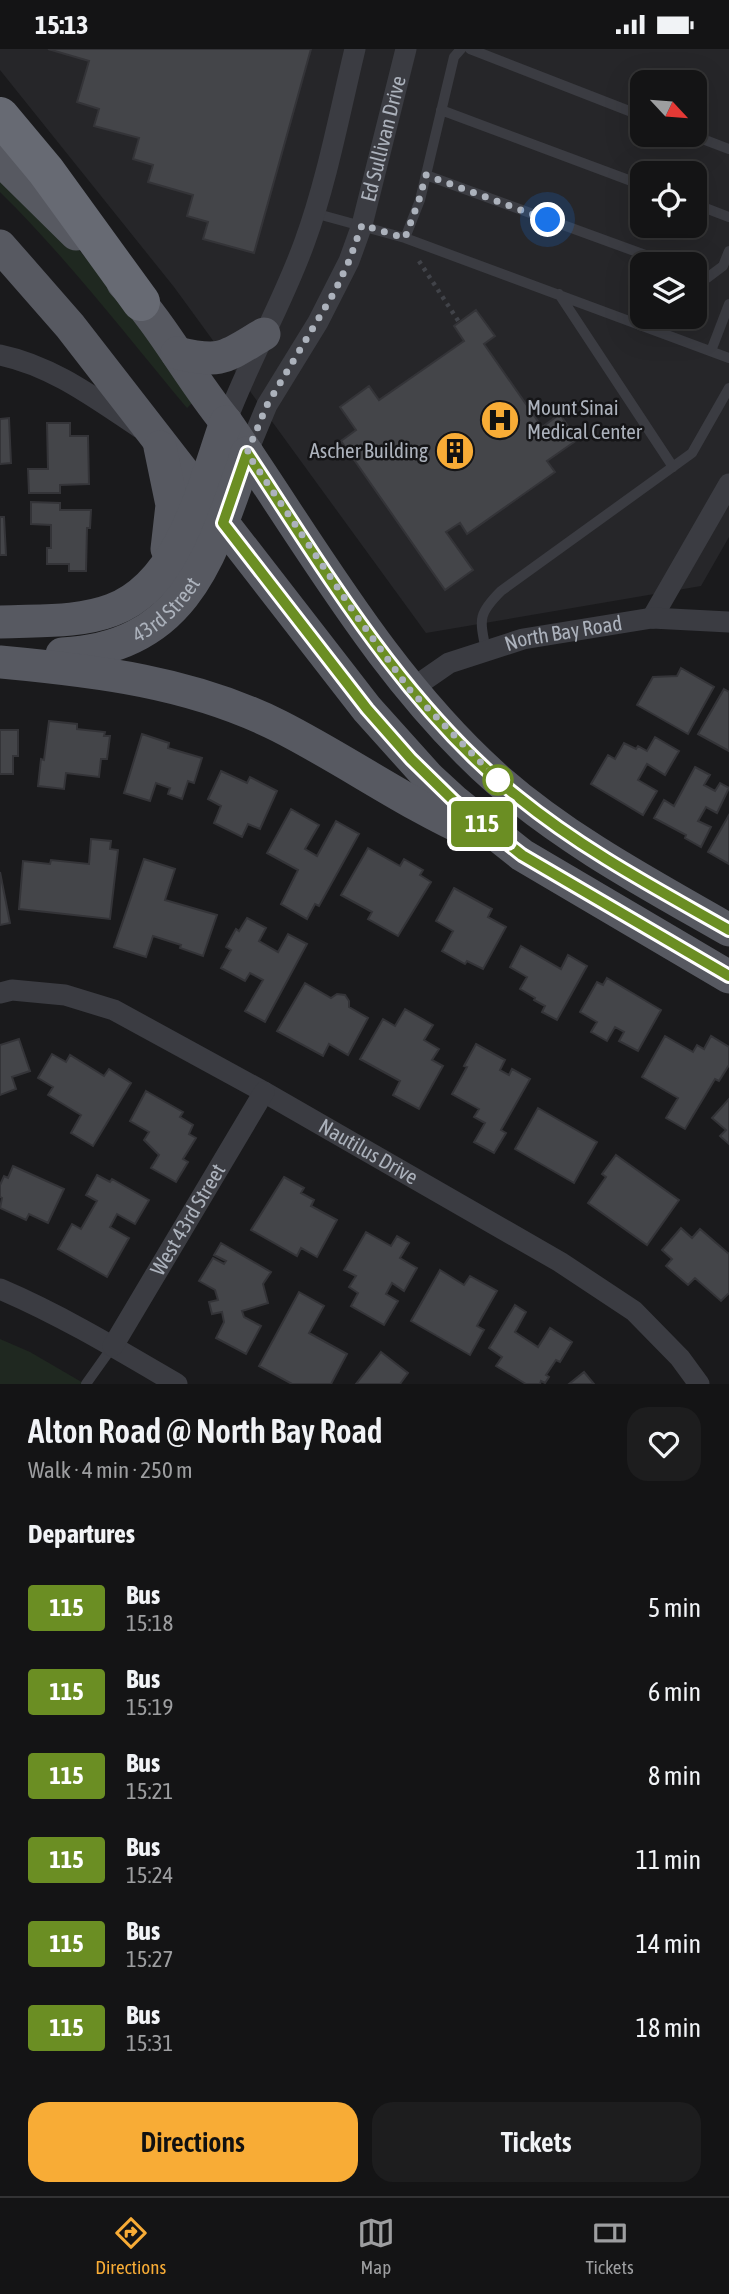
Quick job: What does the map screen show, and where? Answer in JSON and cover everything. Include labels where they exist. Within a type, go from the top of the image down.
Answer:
[{"type":"highway","points":[[0,116],[61,190],[141,302]]},
{"type":"main road","points":[[0,159],[141,302],[410,690],[489,772],[565,833],[611,863],[729,930]]},
{"type":"main road","points":[[0,246],[51,303],[393,740],[454,801],[522,855]]},
{"type":"main road","points":[[177,353],[201,359],[220,358],[264,334]]},
{"type":"main road","name":"43rd Street","points":[[0,622],[52,620],[96,614],[120,607],[138,596],[156,579],[188,530],[226,422]]},
{"type":"main road","points":[[159,441],[172,505],[163,568]]},
{"type":"main road","name":"43rd Street","points":[[0,661],[101,650],[142,632],[172,609],[193,585],[213,550],[247,453]]},
{"type":"main road","points":[[0,661],[123,675],[166,684],[278,726],[442,819],[522,855],[729,977]]},
{"type":"street","points":[[226,422],[243,377],[286,288],[314,213],[355,49]]},
{"type":"street","name":"Ed Sullivan Drive","points":[[247,453],[267,405],[335,291],[349,261],[362,225],[406,49]]},
{"type":"street","points":[[0,355],[53,373],[93,396],[159,441]]},
{"type":"street","points":[[652,618],[729,484]]},
{"type":"street","name":"North Bay Road","points":[[410,690],[449,663],[523,639],[652,618],[729,622]]},
{"type":"street","name":"Nautilus Drive","points":[[0,993],[12,990],[65,995],[114,1010],[264,1092],[559,1262],[634,1311],[680,1358],[699,1384]]},
{"type":"street","name":"West 43rd Street","points":[[113,1346],[264,1092]]},
{"type":"street","points":[[0,1289],[27,1300],[113,1346],[177,1384]]},
{"type":"lane","points":[[405,238],[426,175],[454,57],[461,49]]},
{"type":"lane","points":[[470,49],[630,111]]},
{"type":"lane","points":[[441,110],[630,181]]},
{"type":"lane","points":[[707,141],[729,149]]},
{"type":"lane","points":[[426,175],[637,252]]},
{"type":"lane","points":[[707,209],[729,217]]},
{"type":"lane","points":[[314,213],[405,238],[729,358]]},
{"type":"lane","points":[[707,278],[723,266],[729,251]]},
{"type":"lane","points":[[559,294],[673,467]]},
{"type":"lane","points":[[711,351],[729,305]]},
{"type":"lane","points":[[486,651],[480,621],[488,604],[501,591],[692,453],[729,388]]},
{"type":"lane","points":[[86,1384],[113,1346]]},
{"type":"path","points":[[418,258],[460,322]]},
{"type":"shaded area","name":"Mount Sinai Medical Center","points":[[0,49],[729,49],[729,537],[701,586],[426,633],[174,287],[0,70]]},
{"type":"shaded area","points":[[0,169],[69,238],[115,293],[193,402],[187,408],[73,271],[0,192]]},
{"type":"shaded area","points":[[0,1339],[30,1352],[85,1384],[0,1384]]},
{"type":"building","points":[[48,49],[311,49],[254,253],[203,239],[208,222],[187,216],[193,195],[148,182],[153,165],[133,159],[139,138],[94,126],[99,109],[77,102],[89,61]]},
{"type":"building","name":"Ascher Building","points":[[476,310],[495,336],[484,344],[542,427],[560,414],[577,440],[547,461],[555,472],[467,534],[460,523],[446,532],[473,570],[445,590],[341,441],[356,430],[340,407],[369,386],[379,400],[464,341],[454,326]]},
{"type":"building","points":[[9,418],[11,463],[0,464],[0,419]]},
{"type":"building","points":[[47,423],[70,423],[70,436],[88,436],[89,484],[60,485],[60,493],[29,493],[28,469],[48,469]]},
{"type":"building","points":[[31,502],[60,503],[60,510],[91,510],[90,528],[87,528],[86,571],[69,571],[69,564],[47,564],[47,548],[51,548],[51,525],[31,524]]},
{"type":"building","points":[[0,517],[4,517],[6,555],[0,555]]},
{"type":"building","points":[[681,668],[714,687],[688,734],[637,705],[653,677],[677,676]]},
{"type":"building","points":[[724,689],[729,692],[729,751],[698,734]]},
{"type":"building","points":[[49,721],[77,724],[77,729],[105,732],[104,736],[110,736],[107,759],[101,759],[99,777],[66,773],[64,789],[38,786]]},
{"type":"building","points":[[0,730],[18,730],[18,756],[13,756],[13,774],[0,774]]},
{"type":"building","points":[[142,734],[169,743],[168,748],[202,758],[194,783],[188,781],[182,799],[168,794],[170,788],[156,783],[150,801],[124,793]]},
{"type":"building","points":[[655,737],[679,751],[665,775],[647,764],[638,780],[657,791],[643,815],[591,784],[608,755],[615,759],[624,743],[647,751]]},
{"type":"building","points":[[695,767],[710,775],[704,785],[715,791],[720,783],[729,788],[717,813],[706,807],[698,821],[711,827],[701,847],[685,838],[686,835],[654,818],[664,800],[674,806]]},
{"type":"building","points":[[221,771],[247,783],[250,777],[277,791],[260,829],[248,824],[242,837],[214,823],[221,806],[208,799]]},
{"type":"building","points":[[291,809],[319,825],[305,849],[317,856],[336,821],[359,834],[319,906],[315,904],[307,919],[281,904],[298,870],[267,853]]},
{"type":"building","points":[[729,815],[729,864],[708,852]]},
{"type":"building","points":[[91,839],[111,841],[110,849],[118,850],[110,919],[19,909],[23,861],[50,864],[51,860],[89,864]]},
{"type":"building","points":[[368,848],[400,866],[404,859],[423,870],[420,875],[431,882],[398,936],[368,919],[372,912],[341,895]]},
{"type":"building","points":[[144,859],[175,869],[165,900],[217,915],[203,956],[153,936],[146,957],[114,947]]},
{"type":"building","points":[[0,872],[10,923],[0,925]]},
{"type":"building","points":[[454,888],[492,909],[488,917],[506,927],[483,969],[467,961],[465,964],[442,951],[453,931],[436,921]]},
{"type":"building","points":[[247,918],[266,928],[259,941],[278,952],[288,934],[307,944],[265,1022],[245,1011],[263,980],[250,973],[245,981],[221,968],[231,950],[226,947],[236,929],[239,931]]},
{"type":"building","points":[[521,946],[561,969],[568,955],[587,966],[557,1020],[542,1012],[545,1006],[520,989],[527,977],[510,967]]},
{"type":"building","points":[[607,978],[661,1010],[638,1051],[619,1041],[624,1032],[615,1027],[607,1041],[591,1032],[597,1022],[580,1012],[597,982],[603,985]]},
{"type":"building","points":[[305,983],[331,998],[337,994],[345,995],[349,1007],[368,1018],[348,1055],[329,1044],[323,1056],[277,1031]]},
{"type":"building","points":[[405,1009],[433,1025],[424,1040],[439,1049],[432,1060],[443,1066],[419,1109],[393,1095],[400,1081],[360,1059],[383,1019],[395,1026]]},
{"type":"building","points":[[665,1036],[693,1052],[697,1045],[704,1049],[711,1036],[729,1047],[729,1065],[719,1081],[715,1079],[685,1129],[666,1118],[678,1098],[642,1077]]},
{"type":"building","points":[[19,1039],[30,1071],[12,1077],[16,1089],[0,1095],[0,1045]]},
{"type":"building","points":[[476,1044],[505,1060],[500,1070],[509,1075],[512,1069],[530,1079],[501,1130],[506,1133],[494,1153],[474,1142],[485,1123],[474,1117],[479,1109],[452,1094]]},
{"type":"building","points":[[52,1054],[66,1062],[70,1055],[104,1076],[109,1069],[131,1083],[93,1146],[71,1133],[81,1115],[48,1095],[53,1087],[38,1078]]},
{"type":"building","points":[[146,1091],[183,1112],[180,1117],[193,1125],[189,1134],[196,1138],[183,1159],[188,1162],[176,1182],[151,1168],[159,1155],[144,1140],[149,1132],[130,1121]]},
{"type":"building","points":[[729,1099],[729,1144],[720,1136],[726,1130],[712,1118]]},
{"type":"building","points":[[538,1108],[597,1142],[574,1183],[515,1149]]},
{"type":"building","points":[[616,1155],[679,1200],[647,1245],[588,1203],[606,1177],[602,1174]]},
{"type":"building","points":[[13,1166],[64,1189],[48,1223],[29,1214],[26,1220],[0,1208],[0,1185],[4,1176],[8,1178]]},
{"type":"building","points":[[97,1175],[110,1182],[112,1179],[149,1200],[135,1224],[117,1214],[110,1227],[129,1238],[107,1277],[58,1249],[72,1224],[81,1229],[97,1201],[86,1195]]},
{"type":"building","points":[[284,1177],[304,1188],[301,1193],[314,1200],[311,1206],[337,1220],[317,1257],[301,1248],[297,1256],[251,1230]]},
{"type":"building","points":[[681,1228],[692,1238],[700,1229],[729,1254],[729,1293],[721,1301],[695,1278],[688,1285],[666,1266],[672,1259],[662,1250]]},
{"type":"building","points":[[366,1232],[391,1246],[397,1236],[409,1243],[400,1258],[417,1268],[404,1291],[392,1283],[386,1294],[398,1301],[384,1325],[351,1306],[358,1293],[349,1287],[356,1276],[344,1270]]},
{"type":"building","points":[[221,1243],[271,1272],[263,1284],[268,1303],[242,1311],[244,1317],[261,1326],[246,1354],[216,1338],[224,1322],[222,1312],[212,1314],[209,1302],[218,1300],[215,1290],[199,1281],[213,1258],[224,1264],[226,1261],[214,1255]]},
{"type":"building","points":[[440,1270],[464,1285],[470,1276],[497,1291],[477,1326],[484,1330],[470,1355],[411,1321]]},
{"type":"building","points":[[299,1292],[324,1306],[309,1333],[347,1354],[331,1384],[292,1384],[259,1366]]},
{"type":"building","points":[[515,1305],[526,1312],[515,1332],[538,1347],[550,1328],[572,1342],[560,1362],[556,1360],[546,1375],[549,1377],[545,1383],[541,1381],[540,1384],[526,1384],[496,1366],[502,1357],[489,1348]]},
{"type":"building","points":[[381,1352],[408,1373],[400,1384],[356,1384]]},
{"type":"building","points":[[584,1372],[594,1384],[569,1384]]},
{"type":"bus line","name":"115","points":[[729,930],[565,833],[519,798],[463,746],[410,690],[247,453],[223,523],[393,740],[454,801],[522,855],[729,976]]},
{"type":"place","name":"Mount Sinai Medical Center","points":[[500,420]]},
{"type":"place","name":"Ascher Building","points":[[455,451]]},
{"type":"route","points":[[498,780],[410,690],[247,453],[267,405],[335,291],[362,225],[405,238],[426,175],[548,220]]}]
